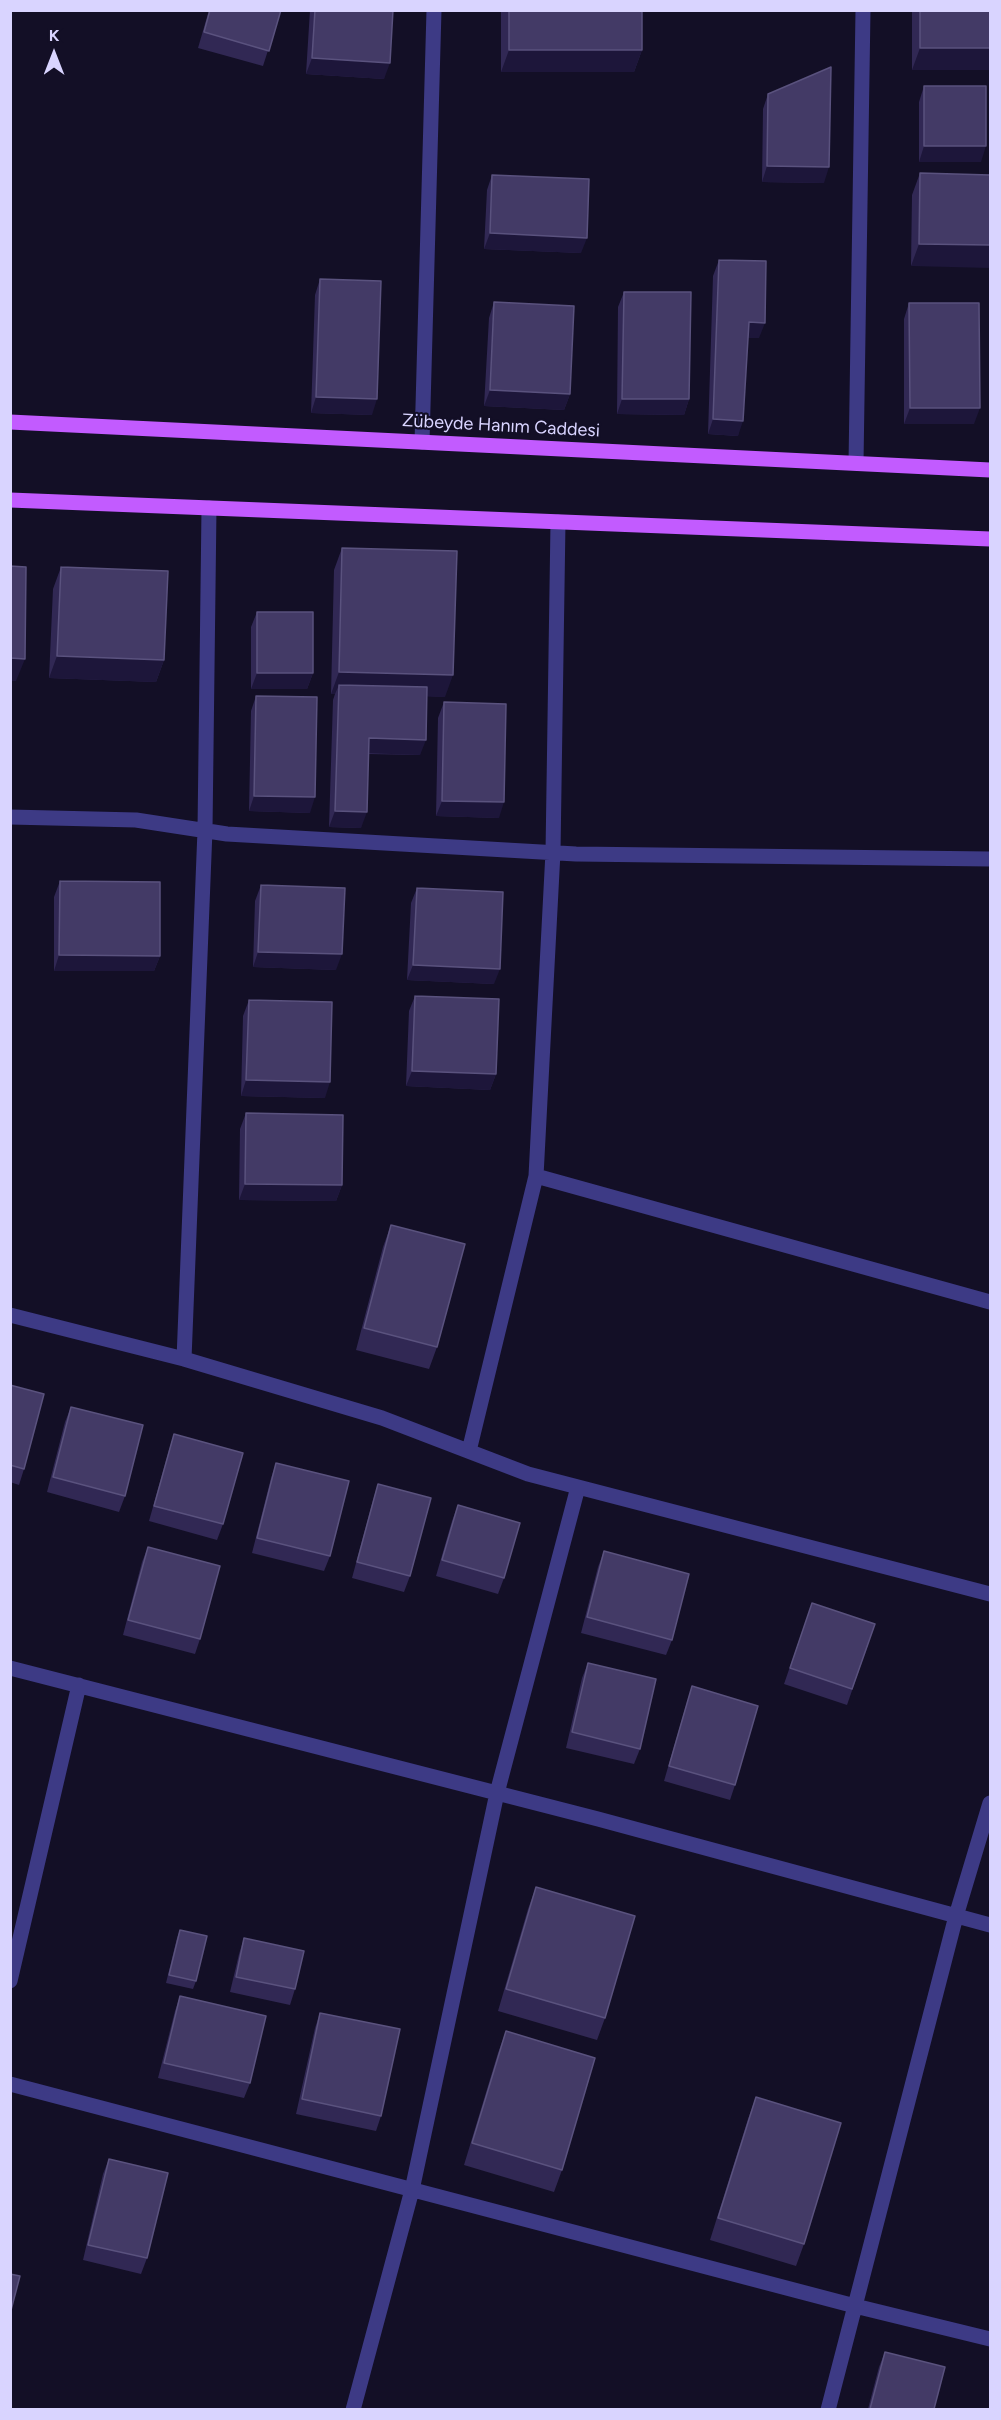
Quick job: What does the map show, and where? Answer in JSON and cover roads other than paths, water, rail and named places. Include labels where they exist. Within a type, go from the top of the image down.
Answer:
[{"type":"main road","name":"Zübeyde Hanım Caddesi","points":[[10,422],[990,470]]},
{"type":"main road","points":[[10,500],[990,538]]},
{"type":"street","points":[[422,442],[434,10]]},
{"type":"street","points":[[856,464],[863,10]]},
{"type":"street","points":[[184,1359],[205,830],[209,508]]},
{"type":"street","points":[[469,1451],[536,1176],[553,852],[558,522]]},
{"type":"street","points":[[10,817],[136,820],[238,834],[553,852],[990,859]]},
{"type":"street","points":[[536,1176],[990,1302]]},
{"type":"street","points":[[10,1315],[184,1359],[381,1418],[528,1474],[990,1594]]},
{"type":"street","points":[[353,2409],[412,2190],[496,1793],[578,1487]]},
{"type":"street","points":[[10,1668],[496,1793],[990,1925]]},
{"type":"street","points":[[10,1982],[79,1685]]},
{"type":"street","points":[[828,2409],[956,1916],[990,1803]]},
{"type":"street","points":[[10,2084],[855,2306],[990,2339]]}]
